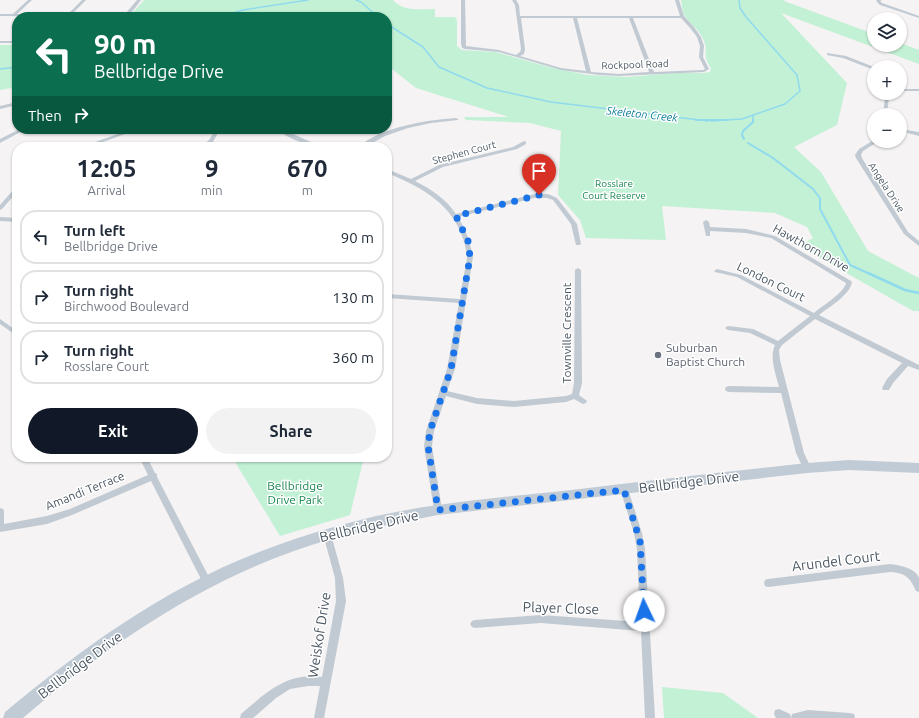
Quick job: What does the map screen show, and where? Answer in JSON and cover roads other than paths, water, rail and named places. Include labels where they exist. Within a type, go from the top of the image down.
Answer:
[{"type":"street","points":[[17,12],[30,0]]},
{"type":"street","points":[[72,12],[84,0]]},
{"type":"street","points":[[129,12],[139,0]]},
{"type":"street","name":"Rockpool Road","points":[[463,0],[464,47],[471,49],[499,52],[551,67],[589,73],[618,75],[700,71],[707,69],[701,57],[702,46],[699,37],[683,17],[677,0]]},
{"type":"street","points":[[514,0],[518,2],[523,51],[517,56]]},
{"type":"street","points":[[880,0],[878,1],[881,4],[919,17]]},
{"type":"street","points":[[0,15],[12,15]]},
{"type":"street","points":[[520,17],[683,17]]},
{"type":"street","points":[[631,17],[652,73]]},
{"type":"street","points":[[575,18],[589,73]]},
{"type":"street","points":[[0,42],[12,42]]},
{"type":"street","points":[[829,54],[844,57],[867,66]]},
{"type":"street","points":[[907,89],[919,90]]},
{"type":"street","points":[[0,108],[12,104]]},
{"type":"street","points":[[392,131],[432,121],[456,120]]},
{"type":"street","points":[[907,131],[919,134]]},
{"type":"street","points":[[0,141],[14,134]]},
{"type":"street","points":[[99,142],[122,134]]},
{"type":"street","points":[[289,134],[305,142]]},
{"type":"street","points":[[369,142],[383,134]]},
{"type":"street","name":"Stephen Court","points":[[411,181],[441,166],[515,148],[524,143]]},
{"type":"street","name":"Angela Drive","points":[[867,146],[861,150],[858,155],[859,158],[906,233],[919,244]]},
{"type":"street","points":[[392,173],[411,181],[435,195],[446,204],[456,216],[468,241],[470,257],[451,369],[444,393],[434,416],[428,446],[438,510]]},
{"type":"street","points":[[0,208],[12,195]]},
{"type":"street","points":[[456,216],[534,196],[548,196],[555,199],[574,224],[578,244]]},
{"type":"street","points":[[0,219],[12,220]]},
{"type":"street","name":"Hawthorn Drive","points":[[707,228],[746,231],[773,237],[847,280],[849,284],[848,287],[779,344]]},
{"type":"street","name":"Townville Crescent","points":[[444,393],[477,401],[514,404],[566,399],[575,396],[578,392],[578,270]]},
{"type":"street","name":"London Court","points":[[717,271],[739,276],[814,316],[919,368]]},
{"type":"street","points":[[392,296],[462,302]]},
{"type":"street","points":[[0,321],[12,330]]},
{"type":"street","points":[[728,328],[751,331],[779,344],[776,350],[776,360],[800,453],[808,468]]},
{"type":"street","points":[[886,388],[890,380],[907,362]]},
{"type":"street","points":[[729,389],[784,390]]},
{"type":"street","name":"Townville Crescent","points":[[575,396],[583,401]]},
{"type":"street","points":[[146,462],[207,582]]},
{"type":"street","name":"Bellbridge Drive","points":[[11,718],[69,670],[122,632],[207,582],[290,546],[327,534],[379,520],[438,510],[808,468],[849,466],[919,468]]},
{"type":"street","name":"Amandi Terrace","points":[[0,528],[47,520],[72,512],[154,476]]},
{"type":"street","points":[[624,490],[638,533],[641,549],[650,718]]},
{"type":"street","points":[[0,511],[0,523]]},
{"type":"street","name":"Weiskof Drive","points":[[319,718],[341,601],[339,578],[327,534]]},
{"type":"street","name":"Arundel Court","points":[[768,583],[890,568],[909,568],[917,581],[919,588]]},
{"type":"street","name":"Player Close","points":[[475,624],[541,618],[645,627]]},
{"type":"street","points":[[245,718],[273,694],[288,684],[304,680],[326,682]]},
{"type":"street","points":[[796,718],[808,715],[850,718]]},
{"type":"waterway","name":"Skeleton Creek","points":[[236,12],[308,0]]},
{"type":"waterway","name":"Skeleton Creek","points":[[356,0],[361,2],[372,12]]},
{"type":"waterway","name":"Skeleton Creek","points":[[739,0],[740,8],[746,17],[797,75],[800,91],[785,104],[753,115]]},
{"type":"waterway","name":"Skeleton Creek","points":[[392,27],[423,47],[439,67],[487,88],[551,102],[700,120]]},
{"type":"waterway","name":"Skeleton Creek","points":[[0,69],[12,68]]},
{"type":"waterway","name":"Skeleton Creek","points":[[726,120],[742,119],[753,115]]},
{"type":"waterway","points":[[744,139],[742,135],[743,131],[753,122],[753,115]]},
{"type":"waterway","name":"Skeleton Creek","points":[[700,120],[726,120]]},
{"type":"waterway","name":"Skeleton Creek","points":[[700,120],[708,121]]},
{"type":"waterway","name":"Skeleton Creek","points":[[711,121],[726,120]]},
{"type":"waterway","points":[[748,143],[773,158],[813,189],[820,198],[820,209],[850,265],[870,274]]},
{"type":"waterway","points":[[868,273],[905,290],[919,293]]},
{"type":"place","name":"Suburban Baptist Church","points":[[658,355]]},
{"type":"park label","name":"Rosslare Court Reserve","points":[[614,188]]},
{"type":"park label","name":"Bellbridge Drive Park","points":[[295,493]]}]
